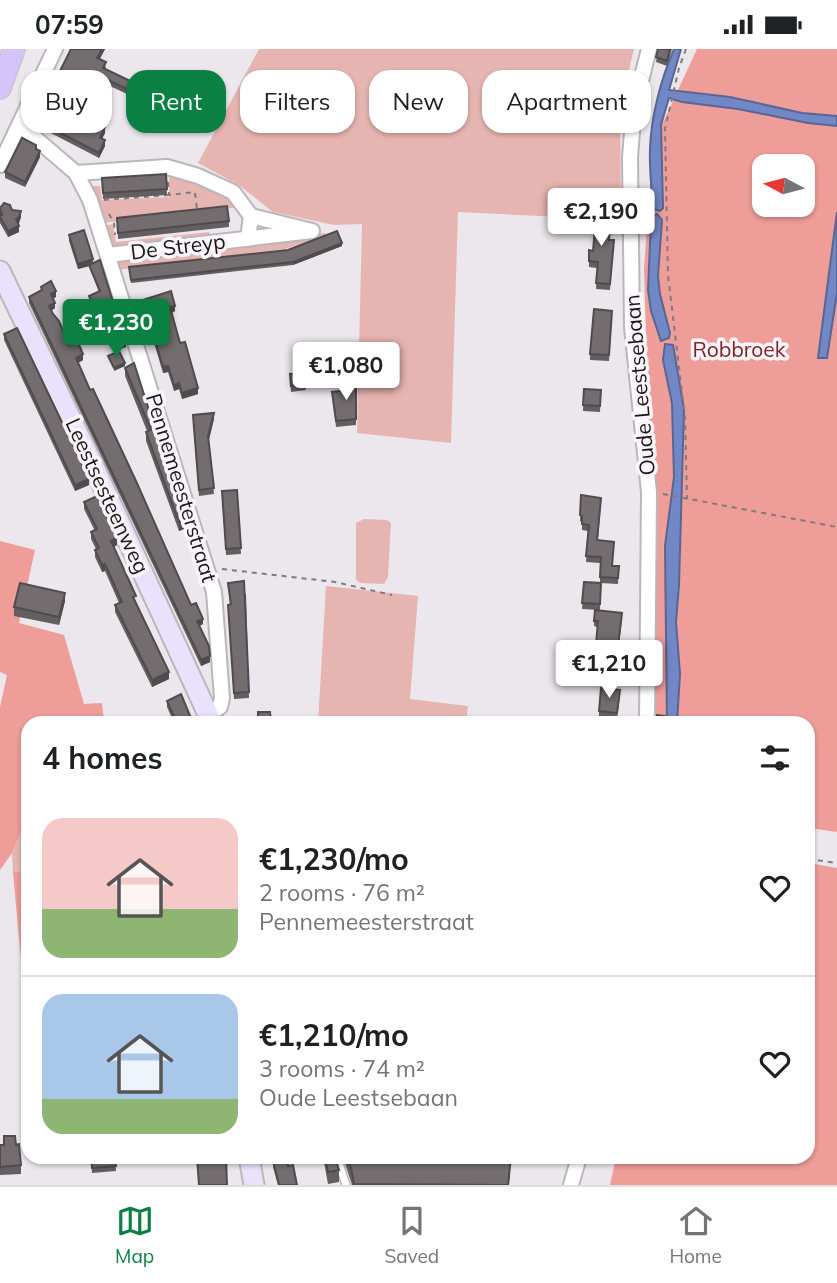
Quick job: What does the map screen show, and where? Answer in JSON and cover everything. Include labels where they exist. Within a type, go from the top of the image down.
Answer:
[{"type":"main road","points":[[0,54],[2,49]]},
{"type":"main road","points":[[0,88],[14,49]]},
{"type":"street","points":[[0,165],[55,49]]},
{"type":"street","name":"Oude Leestsebaan","points":[[647,716],[649,492],[632,327],[630,157],[634,108],[649,49]]},
{"type":"street","name":"Pennemeesterstraat","points":[[20,125],[76,173],[90,200],[108,255],[214,591],[222,698],[220,707],[212,716]]},
{"type":"street","points":[[76,173],[167,167],[192,174],[233,192],[251,216]]},
{"type":"street","name":"De Streyp","points":[[108,255],[248,239],[312,231],[251,216],[248,239]]},
{"type":"street","name":"Leestsesteenweg","points":[[0,271],[209,716]]},
{"type":"street","points":[[250,1164],[254,1185]]},
{"type":"street","points":[[571,1185],[577,1164]]},
{"type":"lane","points":[[339,1164],[346,1185]]},
{"type":"path","points":[[686,49],[665,129],[668,275],[685,418],[687,499]]},
{"type":"path","points":[[167,167],[169,195]]},
{"type":"path","points":[[192,174],[198,213]]},
{"type":"path","points":[[101,200],[195,192]]},
{"type":"path","points":[[107,211],[114,223],[117,241]]},
{"type":"path","points":[[673,496],[837,527]]},
{"type":"path","points":[[207,567],[335,582],[392,595]]},
{"type":"path","points":[[815,860],[837,863]]},
{"type":"shaded area","points":[[259,49],[634,49],[629,70],[482,70],[482,133],[620,133],[621,214],[626,214],[626,220],[458,212],[451,443],[357,433],[362,224],[334,225],[273,212],[239,185],[198,163],[214,133],[226,133],[226,111],[240,85],[240,133],[355,133],[355,70],[248,70]]},
{"type":"shaded area","points":[[169,172],[228,195],[240,207],[102,223],[91,186],[100,186],[102,200],[169,197]]},
{"type":"shaded area","points":[[113,224],[116,242],[209,232],[210,239],[114,249],[110,246],[103,226]]},
{"type":"shaded area","points":[[324,233],[328,235],[285,249],[118,270],[119,262],[124,260],[286,241]]},
{"type":"shaded area","points":[[364,519],[387,520],[391,523],[388,577],[384,584],[361,583],[356,580],[356,523]]},
{"type":"shaded area","points":[[326,586],[418,596],[410,699],[468,706],[467,716],[318,716]]},
{"type":"shaded area","points":[[21,827],[21,871],[13,872],[12,853]]},
{"type":"green space","name":"Robbroek","points":[[697,49],[837,49],[837,832],[815,829],[815,716],[651,714],[652,528],[644,269],[653,144]]},
{"type":"green space","points":[[0,541],[35,550],[19,623],[64,635],[84,704],[102,703],[103,716],[21,716],[21,830],[12,853],[0,870],[0,707],[7,675],[0,672]]},
{"type":"green space","points":[[815,864],[837,868],[837,1185],[610,1185],[614,1164],[815,1164]]},
{"type":"green space","points":[[21,871],[21,961],[13,872]]},
{"type":"water","points":[[674,49],[681,49],[669,90],[730,97],[802,113],[837,116],[837,126],[669,98],[661,125],[663,208],[660,211],[653,209],[650,157],[652,124],[661,85]]},
{"type":"water","points":[[837,212],[837,293],[827,358],[818,358]]},
{"type":"water","points":[[657,214],[662,220],[658,276],[670,333],[669,338],[661,341],[651,311],[648,290],[651,222]]},
{"type":"water","points":[[665,344],[673,345],[684,409],[676,622],[680,674],[677,716],[667,716],[665,546],[674,477],[672,403],[663,360]]},
{"type":"building","points":[[71,49],[102,49],[97,58],[106,62],[103,68],[107,70],[60,70]]},
{"type":"building","points":[[658,49],[670,49],[667,61],[656,57]]},
{"type":"building","points":[[112,72],[126,79],[126,89],[112,82]]},
{"type":"building","points":[[60,133],[102,133],[100,138],[105,140],[99,153]]},
{"type":"building","points":[[22,138],[36,145],[36,149],[40,151],[25,182],[5,172]]},
{"type":"building","points":[[166,174],[167,189],[103,193],[102,178]]},
{"type":"building","points":[[4,203],[10,205],[12,210],[21,211],[16,219],[19,226],[8,231],[0,217],[0,208]]},
{"type":"building","points":[[227,206],[229,221],[118,233],[117,218]]},
{"type":"building","points":[[585,217],[610,218],[609,240],[614,240],[610,284],[596,283],[598,262],[589,261],[589,250],[593,251],[595,228],[585,228]]},
{"type":"building","points":[[84,230],[93,259],[78,264],[69,235]]},
{"type":"building","points":[[337,231],[342,243],[293,262],[131,280],[129,267],[288,250]]},
{"type":"building","points":[[100,260],[126,344],[115,348],[109,335],[114,331],[100,302],[93,305],[89,296],[100,291],[89,265]]},
{"type":"building","points":[[51,281],[56,291],[51,294],[55,303],[49,306],[69,345],[77,340],[83,354],[76,358],[90,390],[93,389],[191,605],[196,603],[203,619],[197,621],[209,646],[210,656],[201,660],[29,297]]},
{"type":"building","points":[[171,291],[175,306],[170,307],[180,343],[185,342],[198,388],[182,393],[179,383],[174,385],[168,366],[163,367],[143,300]]},
{"type":"building","points":[[594,309],[612,311],[609,355],[590,354]]},
{"type":"building","points":[[17,328],[89,479],[75,485],[4,334]]},
{"type":"building","points":[[119,351],[125,363],[114,368],[108,356]]},
{"type":"building","points":[[134,363],[184,520],[179,522],[146,432],[151,430],[125,368]]},
{"type":"building","points":[[305,373],[306,384],[291,386],[290,374]]},
{"type":"building","points":[[356,381],[356,419],[336,421],[332,392],[341,391],[340,383]]},
{"type":"building","points":[[584,389],[601,390],[600,406],[583,405]]},
{"type":"building","points":[[214,413],[208,436],[214,488],[199,490],[193,415]]},
{"type":"building","points":[[237,490],[241,548],[226,549],[222,491]]},
{"type":"building","points":[[581,495],[601,498],[597,540],[614,542],[612,566],[619,566],[618,578],[600,577],[601,557],[586,556],[589,525],[582,524]]},
{"type":"building","points":[[97,496],[117,538],[111,541],[136,596],[133,597],[169,672],[152,680],[115,605],[122,602],[105,564],[102,565],[95,550],[99,548],[91,532],[97,529],[84,502]]},
{"type":"building","points":[[244,581],[249,692],[234,693],[228,583]]},
{"type":"building","points":[[584,582],[601,583],[600,604],[582,603]]},
{"type":"building","points":[[20,583],[65,593],[59,617],[14,607]]},
{"type":"building","points":[[595,610],[622,613],[618,646],[612,645],[610,670],[596,668],[599,644],[596,644],[598,621],[594,621]]},
{"type":"building","points":[[601,688],[620,690],[617,713],[599,711]]},
{"type":"building","points":[[181,694],[190,716],[174,716],[167,701]]},
{"type":"building","points":[[258,712],[270,712],[270,716],[258,716]]},
{"type":"building","points":[[4,1136],[15,1136],[16,1145],[19,1144],[21,1165],[0,1167],[0,1145],[4,1145]]},
{"type":"building","points":[[92,1164],[116,1164],[116,1166],[92,1168]]},
{"type":"building","points":[[198,1164],[226,1164],[227,1185],[199,1185]]},
{"type":"building","points":[[274,1164],[293,1165],[297,1185],[279,1185]]},
{"type":"building","points":[[326,1164],[337,1164],[339,1170],[328,1172]]},
{"type":"building","points":[[350,1164],[510,1164],[508,1185],[354,1184]]}]
